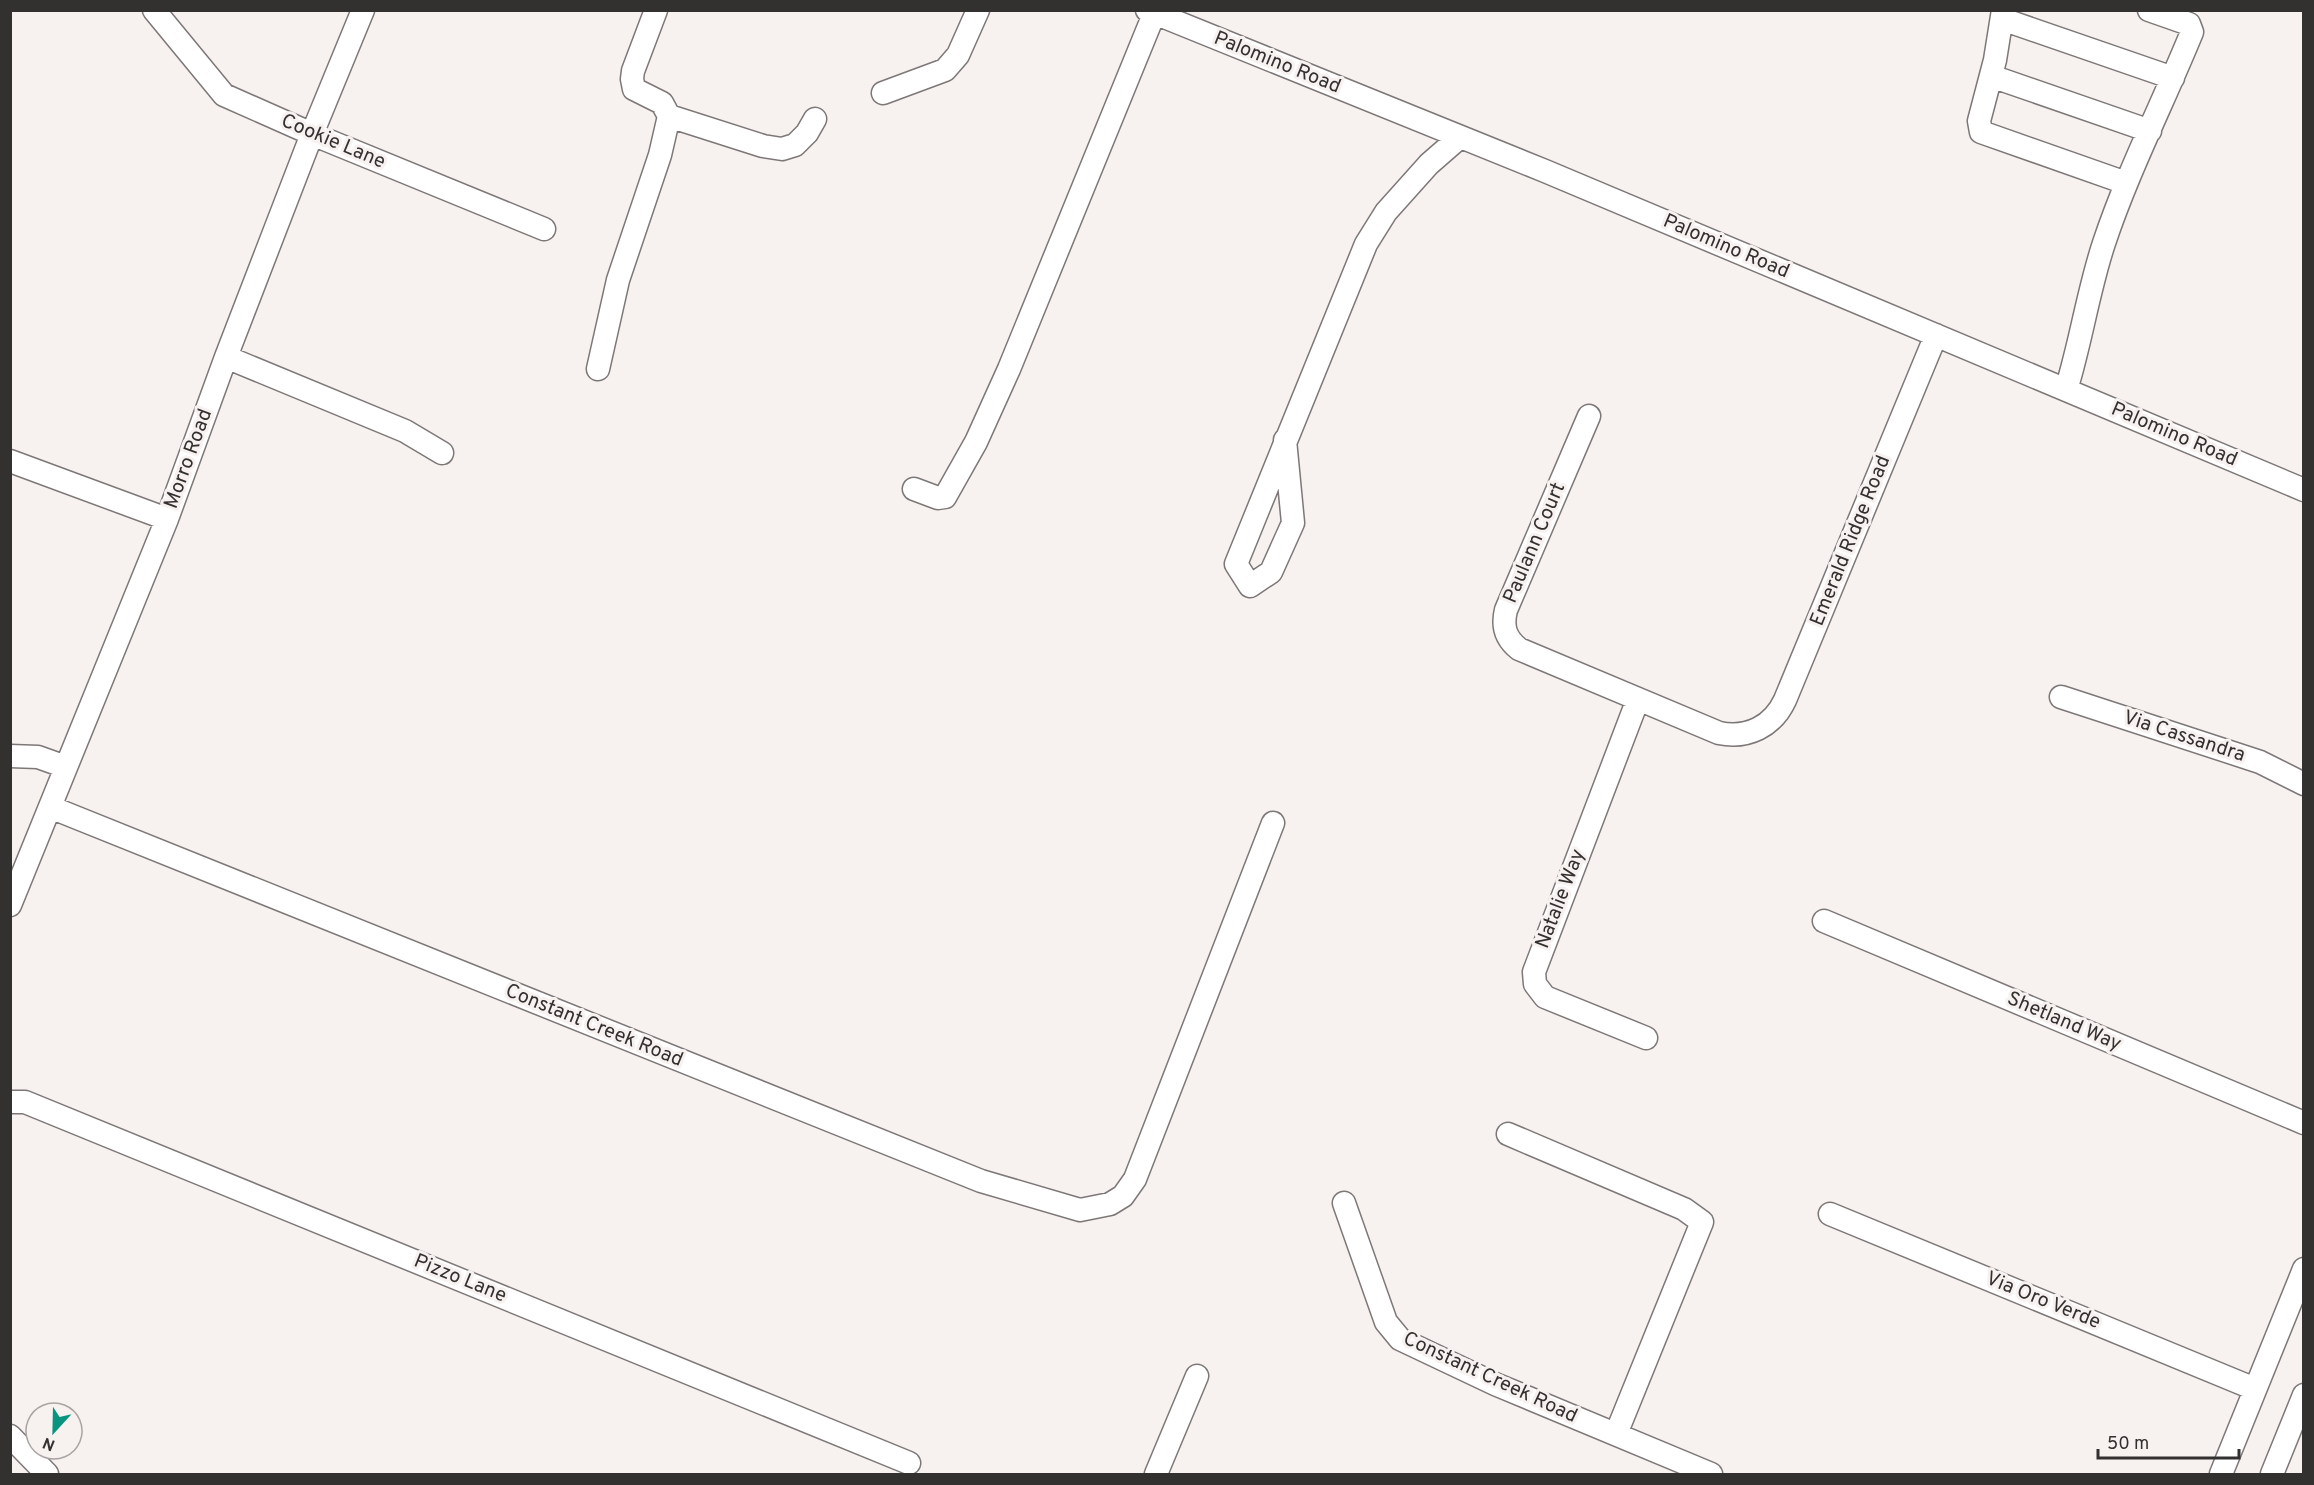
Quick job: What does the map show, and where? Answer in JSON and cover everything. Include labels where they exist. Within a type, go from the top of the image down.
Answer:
[{"type":"street","name":"Cookie Lane","points":[[154,10],[224,95],[312,134],[543,229]]},
{"type":"street","name":"Morro Road","points":[[10,905],[167,519],[226,357],[312,134],[363,10]]},
{"type":"street","points":[[598,369],[618,280],[660,155],[669,116],[663,103],[634,89],[632,80],[633,71],[656,10]]},
{"type":"street","points":[[883,93],[945,69],[958,55],[978,10]]},
{"type":"street","points":[[2067,390],[2103,245],[2126,183],[2192,32],[2189,24],[2149,10]]},
{"type":"street","points":[[914,489],[938,498],[945,497],[976,442],[1009,369],[1150,12]]},
{"type":"street","name":"Palomino Road","points":[[1150,12],[1460,137],[2304,490]]},
{"type":"street","points":[[2126,183],[1981,132],[1978,121],[1991,76],[2002,15],[2173,78]]},
{"type":"street","points":[[1991,76],[2150,131]]},
{"type":"street","points":[[669,116],[764,146],[782,149],[795,145],[807,133],[815,119]]},
{"type":"street","points":[[1285,440],[1293,523],[1271,572],[1250,586],[1236,564],[1285,440],[1366,244],[1393,204],[1429,164],[1460,137]]},
{"type":"street","name":"Emerald Ridge Road","points":[[1638,699],[1719,733],[1748,734],[1772,720],[1785,700],[1936,335]]},
{"type":"street","points":[[226,357],[405,431],[442,453]]},
{"type":"street","name":"Paulann Court","points":[[1589,416],[1506,610],[1504,629],[1508,638],[1519,649],[1638,699]]},
{"type":"street","points":[[10,461],[167,519]]},
{"type":"street","name":"Via Cassandra","points":[[2061,697],[2260,762],[2304,784]]},
{"type":"street","name":"Natalie Way","points":[[1638,699],[1535,968],[1534,979],[1545,996],[1646,1038]]},
{"type":"street","points":[[10,756],[38,757],[66,767]]},
{"type":"street","name":"Constant Creek Road","points":[[50,807],[981,1181],[1080,1210],[1110,1204],[1123,1196],[1135,1179],[1273,823]]},
{"type":"street","name":"Shetland Way","points":[[1824,921],[2304,1123]]},
{"type":"street","name":"Pizzo Lane","points":[[10,1102],[26,1102],[909,1463]]},
{"type":"street","points":[[1508,1134],[1684,1209],[1702,1222],[1616,1434]]},
{"type":"street","name":"Constant Creek Road","points":[[1344,1203],[1386,1322],[1400,1339],[1495,1384],[1711,1474]]},
{"type":"street","name":"Via Oro Verde","points":[[1830,1214],[2255,1389]]},
{"type":"street","points":[[2221,1474],[2304,1269]]},
{"type":"street","points":[[1156,1474],[1197,1376]]},
{"type":"street","points":[[2272,1474],[2304,1395]]},
{"type":"street","points":[[10,1436],[47,1474]]}]
